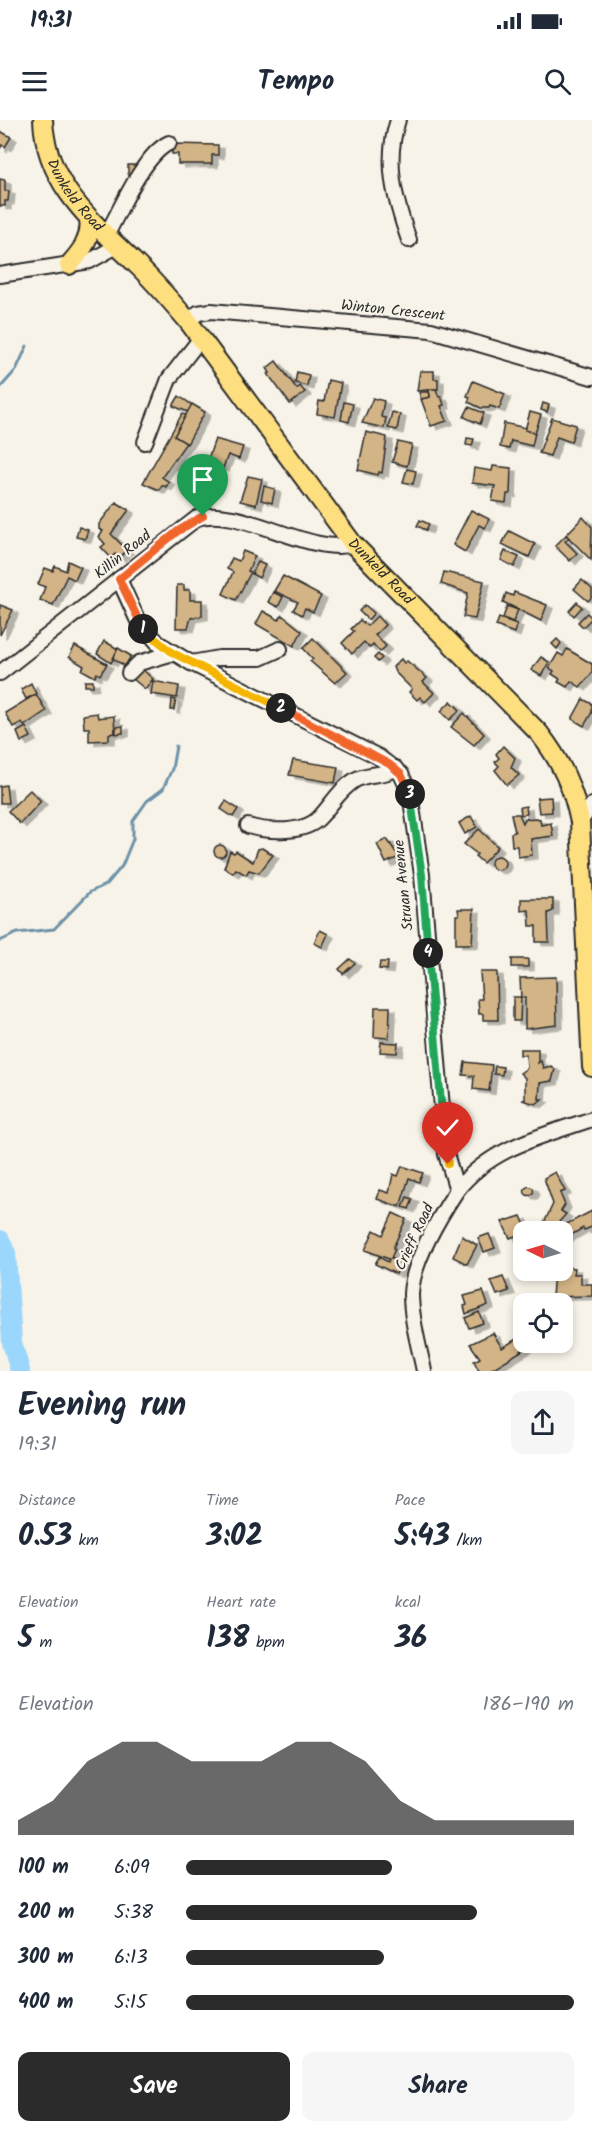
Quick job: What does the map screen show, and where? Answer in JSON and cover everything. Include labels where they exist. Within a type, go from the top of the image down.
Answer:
[{"type":"main road","name":"Dunkeld Road","points":[[43,120],[47,149],[56,176],[89,219],[188,321],[353,544],[539,733],[563,766],[574,795],[580,822],[592,1055]]},
{"type":"main road","points":[[69,265],[85,244],[89,219]]},
{"type":"street","points":[[398,120],[394,131],[391,181],[409,240]]},
{"type":"street","points":[[0,275],[69,265],[101,257],[112,241],[148,163],[160,148],[169,143]]},
{"type":"street","name":"Winton Crescent","points":[[188,321],[198,313],[211,311],[431,330],[592,376]]},
{"type":"street","points":[[145,442],[169,379],[201,338]]},
{"type":"street","name":"Killin Road","points":[[0,672],[197,518],[210,515],[324,543],[344,546],[353,544]]},
{"type":"street","name":"Struan Avenue","points":[[119,579],[143,629],[173,653],[379,757],[401,774],[410,793],[422,875],[446,1154],[457,1190]]},
{"type":"street","points":[[191,663],[219,658],[260,658],[280,649]]},
{"type":"street","points":[[129,673],[139,663],[173,653]]},
{"type":"street","points":[[248,826],[277,831],[310,824],[319,818],[342,790],[355,780],[363,776],[386,773],[395,768]]},
{"type":"street","points":[[580,822],[592,805]]},
{"type":"street","points":[[457,1190],[477,1168],[495,1155],[592,1119]]},
{"type":"street","name":"Crieff Road","points":[[424,1371],[411,1306],[413,1280],[430,1239],[457,1190]]},
{"type":"building","points":[[0,131],[11,137],[5,147],[2,145],[0,149]]},
{"type":"building","points":[[172,144],[218,145],[218,155],[212,155],[212,164],[178,164],[178,154],[172,154]]},
{"type":"building","points":[[128,165],[135,165],[135,175],[128,187]]},
{"type":"building","points":[[0,179],[5,180],[5,191],[9,191],[5,206],[0,206]]},
{"type":"building","points":[[276,361],[297,389],[300,386],[305,392],[290,404],[268,374],[270,373],[267,368]]},
{"type":"building","points":[[420,371],[434,371],[434,379],[438,379],[438,389],[417,391]]},
{"type":"building","points":[[297,372],[309,375],[307,386],[295,383]]},
{"type":"building","points":[[328,380],[341,383],[335,417],[317,414],[319,401],[324,402]]},
{"type":"building","points":[[473,381],[505,394],[499,409],[490,406],[481,408],[468,402],[470,397],[467,396]]},
{"type":"building","points":[[429,389],[436,389],[439,397],[441,396],[444,405],[441,406],[447,421],[431,426],[421,399],[430,397]]},
{"type":"building","points":[[419,392],[429,392],[430,397],[421,399]]},
{"type":"building","points":[[179,396],[192,405],[188,412],[173,406]]},
{"type":"building","points":[[373,398],[384,401],[381,417],[386,418],[384,428],[362,423]]},
{"type":"building","points":[[344,402],[353,404],[349,422],[341,420]]},
{"type":"building","points":[[543,403],[549,405],[547,412],[541,410]]},
{"type":"building","points":[[192,404],[205,412],[187,444],[174,436]]},
{"type":"building","points":[[469,407],[484,413],[480,424],[464,417]]},
{"type":"building","points":[[392,412],[400,414],[397,430],[388,428]]},
{"type":"building","points":[[530,412],[541,415],[535,433],[525,430]]},
{"type":"building","points":[[182,414],[186,415],[174,436],[186,443],[162,477],[169,482],[166,487],[162,485],[159,490],[143,483]]},
{"type":"building","points":[[552,418],[576,425],[571,442],[557,437],[550,456],[539,453]]},
{"type":"building","points":[[504,423],[526,428],[525,430],[535,433],[532,446],[511,441],[509,449],[500,447]]},
{"type":"building","points":[[366,432],[387,437],[382,473],[379,472],[378,475],[358,470]]},
{"type":"building","points":[[467,438],[474,439],[472,446],[466,445]]},
{"type":"building","points":[[215,439],[243,447],[239,459],[228,455],[223,468],[217,466],[214,474],[204,470]]},
{"type":"building","points":[[398,442],[412,445],[407,466],[392,462]]},
{"type":"building","points":[[493,466],[511,468],[510,494],[507,494],[506,503],[492,501],[495,486],[472,483],[474,468],[492,471]]},
{"type":"building","points":[[407,469],[416,471],[413,484],[403,482]]},
{"type":"building","points":[[248,476],[262,479],[256,505],[240,501]]},
{"type":"building","points":[[264,486],[275,489],[272,503],[261,500]]},
{"type":"building","points":[[116,502],[129,510],[111,534],[127,550],[119,558],[115,554],[111,558],[101,547],[105,544],[99,537],[103,531],[99,529],[99,524]]},
{"type":"building","points":[[471,510],[489,519],[485,528],[479,525],[465,552],[453,545]]},
{"type":"building","points":[[583,517],[592,527],[591,560],[566,535]]},
{"type":"building","points":[[420,520],[429,524],[426,530],[417,526]]},
{"type":"building","points":[[79,527],[88,530],[85,539],[76,537]]},
{"type":"building","points":[[509,531],[535,544],[529,557],[502,544]]},
{"type":"building","points":[[566,535],[569,538],[565,541],[577,553],[570,561],[555,546]]},
{"type":"building","points":[[243,551],[255,556],[248,571],[251,572],[236,600],[223,594],[233,572],[227,569],[232,558],[239,561]]},
{"type":"building","points":[[505,551],[519,557],[514,567],[501,560]]},
{"type":"building","points":[[68,561],[81,567],[75,580],[67,576],[53,605],[40,600],[45,587],[38,584],[45,568],[53,571],[55,566],[66,571]]},
{"type":"building","points":[[258,562],[265,565],[259,578],[252,574]]},
{"type":"building","points":[[444,572],[484,581],[475,619],[463,617],[468,593],[441,584]]},
{"type":"building","points":[[283,576],[321,596],[313,612],[305,608],[302,615],[293,610],[298,602],[274,591]]},
{"type":"building","points":[[582,580],[592,589],[592,597],[588,601],[574,589]]},
{"type":"building","points":[[177,585],[184,585],[184,590],[190,590],[190,600],[202,600],[202,616],[191,618],[188,628],[176,628]]},
{"type":"building","points":[[273,592],[283,597],[278,607],[268,602]]},
{"type":"building","points":[[514,592],[547,605],[541,621],[503,602],[506,593],[513,596]]},
{"type":"building","points":[[577,602],[582,607],[574,616],[569,611]]},
{"type":"building","points":[[0,605],[13,610],[0,635]]},
{"type":"building","points":[[365,605],[374,613],[368,620],[359,611]]},
{"type":"building","points":[[507,606],[518,610],[513,622],[503,618]]},
{"type":"building","points":[[263,611],[279,620],[282,615],[302,631],[294,646],[256,624]]},
{"type":"building","points":[[587,613],[592,618],[583,627],[578,622]]},
{"type":"building","points":[[377,616],[385,625],[375,635],[386,646],[380,652],[373,644],[370,648],[364,642],[352,654],[342,643],[354,631],[351,629],[360,620],[367,626]]},
{"type":"building","points":[[499,618],[517,624],[514,633],[496,626]]},
{"type":"building","points":[[313,638],[347,672],[335,683],[310,661],[313,659],[303,648]]},
{"type":"building","points":[[557,639],[561,643],[557,649],[552,644]]},
{"type":"building","points":[[104,641],[118,649],[111,663],[97,654]]},
{"type":"building","points":[[75,646],[107,664],[100,675],[97,673],[95,677],[82,670],[84,666],[69,657]]},
{"type":"building","points":[[118,648],[131,656],[125,666],[113,659]]},
{"type":"building","points":[[567,649],[592,664],[592,673],[580,687],[571,681],[567,687],[558,682],[560,679],[552,674],[554,671],[549,668],[558,653],[563,656]]},
{"type":"building","points":[[378,654],[382,658],[378,662],[374,658]]},
{"type":"building","points":[[541,657],[549,662],[541,676],[531,670]]},
{"type":"building","points":[[401,659],[404,663],[407,661],[427,678],[423,682],[434,693],[425,702],[420,697],[417,700],[409,692],[412,689],[395,672],[393,667]]},
{"type":"building","points":[[142,669],[153,679],[145,689],[133,679]]},
{"type":"building","points":[[85,681],[93,681],[93,686],[85,686]]},
{"type":"building","points":[[153,681],[179,686],[177,698],[151,694]]},
{"type":"building","points":[[31,683],[36,694],[26,699],[21,689]]},
{"type":"building","points":[[36,694],[46,711],[24,726],[22,722],[13,727],[5,713]]},
{"type":"building","points":[[172,699],[176,700],[174,710],[171,710]]},
{"type":"building","points":[[583,699],[592,704],[592,712],[584,726],[572,719]]},
{"type":"building","points":[[451,701],[460,710],[450,720],[441,711]]},
{"type":"building","points":[[97,713],[98,718],[114,716],[115,733],[109,734],[109,740],[89,741],[89,728],[84,728],[83,715]]},
{"type":"building","points":[[464,713],[484,734],[474,745],[451,727]]},
{"type":"building","points":[[123,726],[123,733],[116,734],[116,727]]},
{"type":"building","points":[[26,727],[31,737],[21,742],[17,732]]},
{"type":"building","points":[[503,746],[515,758],[511,767],[519,775],[507,785],[495,770],[499,766],[495,762],[499,758],[496,754]]},
{"type":"building","points":[[293,760],[338,767],[335,783],[289,775]]},
{"type":"building","points":[[6,785],[8,803],[0,803],[0,786]]},
{"type":"building","points":[[30,790],[41,801],[20,824],[8,811]]},
{"type":"building","points":[[551,797],[552,812],[539,813],[537,798]]},
{"type":"building","points":[[226,801],[238,809],[233,817],[221,809]]},
{"type":"building","points":[[526,806],[527,814],[521,815],[520,807]]},
{"type":"building","points":[[511,814],[519,814],[523,823],[525,819],[535,818],[540,819],[541,825],[551,823],[553,836],[531,839],[532,855],[518,857],[517,846],[512,846],[511,833],[515,832]]},
{"type":"building","points":[[471,816],[477,827],[465,834],[459,823]]},
{"type":"building","points":[[479,829],[498,847],[483,863],[475,856],[477,854],[464,844]]},
{"type":"building","points":[[387,839],[399,857],[386,863],[377,844]]},
{"type":"building","points":[[222,845],[225,846],[225,856],[218,857],[215,856],[214,849],[215,846]]},
{"type":"building","points":[[262,848],[273,855],[259,873],[249,870],[246,875],[236,869],[233,873],[224,868],[230,851],[234,853],[236,851],[253,862],[258,849]]},
{"type":"building","points":[[495,856],[501,856],[505,863],[501,870],[495,870],[491,866],[491,860]]},
{"type":"building","points":[[521,899],[553,899],[553,911],[548,913],[549,942],[536,942],[536,926],[530,926],[529,910],[521,911]]},
{"type":"building","points":[[458,909],[474,909],[472,944],[456,944]]},
{"type":"building","points":[[320,930],[328,934],[322,947],[314,943]]},
{"type":"building","points":[[350,959],[355,963],[343,974],[339,969]]},
{"type":"building","points":[[512,959],[528,959],[528,967],[512,967]]},
{"type":"building","points":[[380,962],[388,962],[387,970],[379,969]]},
{"type":"building","points":[[480,972],[497,972],[498,1020],[483,1020],[483,1014],[479,1014],[478,999],[482,999]]},
{"type":"building","points":[[556,977],[557,1025],[525,1029],[525,998],[521,998],[520,978]]},
{"type":"building","points":[[513,997],[521,997],[520,1021],[513,1021]]},
{"type":"building","points":[[375,1007],[390,1007],[389,1038],[374,1037]]},
{"type":"building","points":[[381,1042],[398,1043],[397,1053],[380,1052]]},
{"type":"building","points":[[520,1049],[538,1049],[538,1063],[541,1061],[543,1068],[551,1066],[555,1069],[552,1081],[540,1083],[539,1099],[542,1099],[536,1104],[522,1100],[525,1100],[525,1078],[520,1073],[527,1068],[526,1055],[520,1055]]},
{"type":"building","points":[[465,1062],[492,1065],[489,1091],[473,1089],[474,1076],[463,1075]]},
{"type":"building","points":[[495,1066],[503,1067],[502,1075],[494,1074]]},
{"type":"building","points":[[402,1166],[423,1173],[419,1182],[409,1178],[400,1207],[377,1199],[380,1190],[389,1193],[393,1174],[398,1176]]},
{"type":"building","points":[[555,1172],[565,1191],[560,1193],[565,1205],[561,1211],[566,1214],[560,1221],[545,1221],[553,1204],[544,1178]]},
{"type":"building","points":[[529,1187],[533,1191],[529,1195],[525,1191]]},
{"type":"building","points":[[407,1197],[413,1199],[409,1209],[403,1207]]},
{"type":"building","points":[[592,1211],[592,1227],[584,1230],[583,1228],[573,1234],[572,1221]]},
{"type":"building","points":[[393,1213],[406,1219],[391,1258],[402,1263],[396,1274],[375,1264],[379,1257],[388,1262],[389,1259],[365,1250],[374,1230],[383,1235]]},
{"type":"building","points":[[521,1216],[523,1221],[513,1221],[513,1237],[510,1238],[502,1222]]},
{"type":"building","points":[[489,1234],[495,1248],[484,1252],[478,1238]]},
{"type":"building","points":[[462,1236],[477,1245],[467,1264],[453,1257]]},
{"type":"building","points":[[573,1268],[575,1268],[574,1274],[581,1274],[581,1284],[592,1284],[592,1296],[573,1296],[573,1293],[552,1293],[553,1281],[573,1281]]},
{"type":"building","points":[[503,1277],[509,1291],[497,1295],[491,1281]]},
{"type":"building","points":[[483,1291],[488,1305],[466,1314],[464,1306],[467,1305],[464,1296]]},
{"type":"building","points":[[479,1312],[483,1323],[469,1328],[465,1318]]},
{"type":"building","points":[[493,1333],[502,1348],[513,1341],[513,1353],[518,1353],[489,1371],[479,1371],[474,1361],[480,1358],[470,1344]]},
{"type":"waterway","points":[[0,388],[16,370],[27,346]]},
{"type":"waterway","points":[[0,941],[17,933],[54,929],[90,892],[107,884],[122,866],[133,839],[133,821],[147,801],[163,789],[172,769],[176,746]]},
{"type":"waterway","points":[[0,1240],[6,1253],[12,1342],[20,1371]]},
{"type":"route","points":[[203,516],[178,531],[119,579],[143,629],[158,643],[191,663],[379,757],[401,774],[410,793],[422,875],[437,1066],[448,1164]]}]
